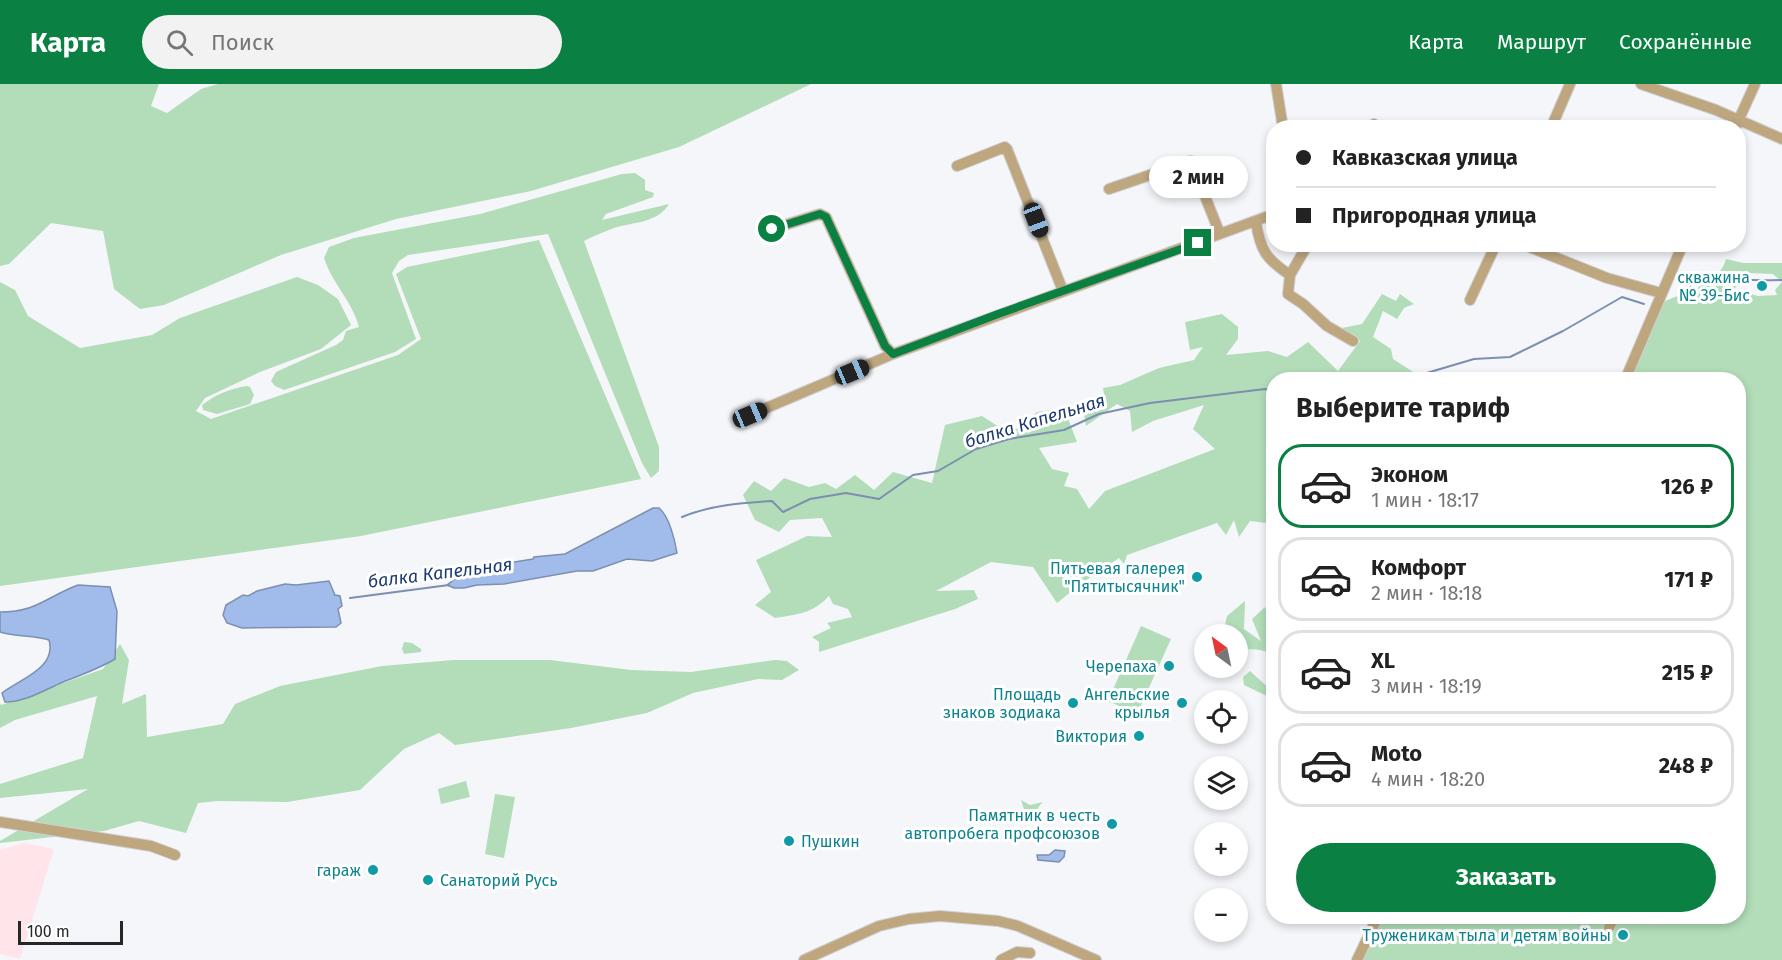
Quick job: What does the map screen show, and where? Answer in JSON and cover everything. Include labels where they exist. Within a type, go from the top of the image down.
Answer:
[{"type":"street","points":[[1276,84],[1282,120]]},
{"type":"street","points":[[1554,120],[1570,84]]},
{"type":"street","points":[[1641,84],[1716,110],[1730,120]]},
{"type":"street","points":[[1738,120],[1755,84]]},
{"type":"street","points":[[1746,127],[1782,139]]},
{"type":"street","points":[[957,166],[1005,147],[1007,149],[1063,291]]},
{"type":"street","points":[[1109,189],[1191,161],[1220,234]]},
{"type":"street","points":[[772,229],[820,214],[826,217],[885,346],[893,354]]},
{"type":"street","points":[[750,415],[893,354],[1266,218]]},
{"type":"street","points":[[1256,222],[1259,240],[1265,254],[1274,264],[1290,275]]},
{"type":"street","points":[[1303,252],[1290,275],[1288,294],[1327,326],[1353,341]]},
{"type":"street","points":[[1470,300],[1492,252]]},
{"type":"street","points":[[1541,252],[1607,278],[1661,294]]},
{"type":"street","points":[[1627,372],[1679,252]]},
{"type":"street","points":[[0,822],[151,846],[175,855]]},
{"type":"street","points":[[804,960],[879,927],[940,916],[998,921],[1018,926],[1096,960]]},
{"type":"street","points":[[1358,960],[1374,924]]},
{"type":"street","points":[[1609,928],[1611,924]]},
{"type":"street","points":[[1001,960],[1017,952],[1028,956],[1038,935]]},
{"type":"shaded area","points":[[24,843],[54,849],[20,959],[0,954],[0,850]]},
{"type":"green space","points":[[0,84],[159,84],[151,106],[167,113],[201,89],[218,84],[811,84],[679,147],[531,191],[396,219],[281,255],[164,305],[140,309],[114,289],[103,231],[51,223],[9,264],[0,266]]},
{"type":"green space","points":[[635,173],[645,180],[645,190],[654,193],[653,197],[606,214],[602,220],[669,204],[652,218],[614,228],[584,241],[659,447],[659,471],[651,478],[642,463],[548,234],[408,255],[399,261],[392,273],[416,339],[395,352],[284,390],[275,386],[271,381],[276,372],[336,345],[343,340],[346,331],[359,327],[352,309],[324,258],[329,247],[354,238],[480,214],[622,174]]},
{"type":"green space","points":[[539,240],[641,479],[361,536],[0,586],[0,282],[15,290],[28,316],[80,348],[152,335],[180,318],[297,277],[318,285],[338,299],[351,325],[321,349],[260,372],[205,398],[196,411],[211,419],[398,355],[421,339],[396,274],[407,267]]},
{"type":"green space","points":[[1726,259],[1743,263],[1782,263],[1782,282],[1782,960],[1363,960],[1379,924],[1746,924],[1746,372],[1632,372],[1663,302],[1709,281],[1722,268]],"holes":[[[1749,273],[1773,274],[1782,282],[1775,290],[1777,295],[1758,296],[1734,289]]]},
{"type":"green space","points":[[1382,294],[1396,301],[1400,294],[1414,304],[1404,308],[1397,319],[1383,311],[1373,337],[1391,349],[1393,359],[1413,372],[1266,372],[1266,523],[1250,521],[1239,537],[1234,520],[1226,535],[1217,523],[1127,555],[1124,564],[1119,558],[1057,603],[1033,567],[991,562],[936,591],[974,590],[978,599],[955,609],[819,652],[819,642],[812,637],[831,628],[827,623],[852,617],[848,609],[833,604],[829,596],[811,610],[775,618],[755,605],[771,592],[756,560],[807,536],[832,537],[822,518],[790,520],[779,532],[755,520],[743,495],[754,481],[771,491],[784,478],[809,487],[825,483],[836,489],[855,475],[874,490],[893,472],[932,483],[945,425],[982,416],[1010,434],[1037,412],[1064,408],[1077,442],[1039,448],[1052,469],[1069,473],[1064,486],[1077,489],[1089,509],[1105,491],[1215,449],[1193,429],[1204,405],[1153,421],[1132,432],[1130,411],[1117,404],[1086,426],[1083,407],[1104,394],[1103,388],[1120,385],[1159,368],[1194,360],[1203,347],[1190,350],[1185,322],[1222,314],[1238,327],[1238,339],[1226,355],[1268,351],[1287,357],[1308,342],[1338,371],[1360,341],[1342,328],[1362,324]]},
{"type":"green space","points":[[247,386],[254,395],[250,404],[217,414],[203,410],[202,405],[212,398],[229,390]]},
{"type":"green space","points":[[1245,601],[1244,624],[1225,624],[1227,616]]},
{"type":"green space","points":[[1265,607],[1266,652],[1248,650],[1248,632],[1261,641],[1252,619]]},
{"type":"green space","points":[[1141,626],[1171,639],[1137,714],[1108,701]]},
{"type":"green space","points":[[404,642],[412,643],[421,649],[421,652],[404,654],[402,649]]},
{"type":"green space","points":[[120,644],[129,660],[122,704],[146,694],[147,737],[223,724],[235,704],[280,686],[382,666],[453,660],[550,660],[631,670],[691,672],[775,660],[787,661],[799,670],[782,680],[758,679],[693,693],[647,713],[571,728],[455,745],[439,733],[404,749],[360,790],[287,802],[198,803],[186,833],[139,821],[104,831],[0,843],[88,789],[0,798],[0,784],[83,758],[97,696],[15,720],[0,728],[0,703],[1,705],[103,669]]},
{"type":"green space","points":[[1250,671],[1266,685],[1266,696],[1244,685],[1243,678],[1248,678]]},
{"type":"green space","points":[[466,781],[470,797],[441,804],[438,789]]},
{"type":"green space","points":[[495,794],[515,797],[504,858],[485,854]]},
{"type":"green space","points":[[1021,800],[1030,805],[1043,802],[1037,812],[1040,824],[1028,818],[1018,821],[1024,809]]},
{"type":"water","points":[[653,508],[659,508],[669,522],[677,553],[652,561],[627,559],[593,571],[577,571],[504,584],[464,588],[447,585],[455,579],[477,575],[490,566],[534,557],[565,554]]},
{"type":"water","points":[[329,581],[335,595],[340,596],[342,606],[338,609],[341,623],[336,627],[242,628],[227,623],[223,615],[226,605],[243,595],[248,596],[257,591],[285,584]]},
{"type":"water","points":[[78,585],[110,587],[117,611],[115,659],[35,695],[5,702],[2,693],[35,672],[48,658],[50,650],[49,640],[0,632],[0,612],[33,607]]},
{"type":"water","points":[[1055,850],[1065,851],[1064,857],[1059,862],[1038,860],[1037,855],[1049,855]]},
{"type":"waterway","name":"балка Капельная","points":[[1682,291],[1693,285],[1718,280],[1782,280]]},
{"type":"waterway","name":"балка Капельная","points":[[1430,372],[1474,359],[1510,357],[1563,331],[1622,297],[1644,304]]},
{"type":"waterway","name":"балка Капельная","points":[[682,517],[715,507],[772,501],[783,512],[810,499],[846,493],[879,499],[913,475],[938,471],[976,449],[1009,439],[1064,430],[1099,414],[1150,403],[1266,389]]},
{"type":"waterway","name":"балка Капельная","points":[[350,598],[449,585]]},
{"type":"place","name":"скважина № 39-Бис","points":[[1762,286]]},
{"type":"place","name":"Питьевая галерея \"Пятитысячник\"","points":[[1197,577]]},
{"type":"place","name":"Черепаха","points":[[1169,666]]},
{"type":"place","name":"Площадь знаков зодиака","points":[[1073,703]]},
{"type":"place","name":"Ангельские крылья","points":[[1182,703]]},
{"type":"place","name":"Виктория","points":[[1139,736]]},
{"type":"place","name":"Памятник в честь автопробега профсоюзов","points":[[1112,824]]},
{"type":"place","name":"Пушкин","points":[[789,841]]},
{"type":"place","name":"гараж","points":[[373,870]]},
{"type":"place","name":"Санаторий Русь","points":[[428,880]]},
{"type":"place","name":"Труженикам тыла и детям войны","points":[[1623,935]]},
{"type":"route","points":[[772,229],[820,214],[826,217],[885,346],[893,354],[1198,243]]}]
